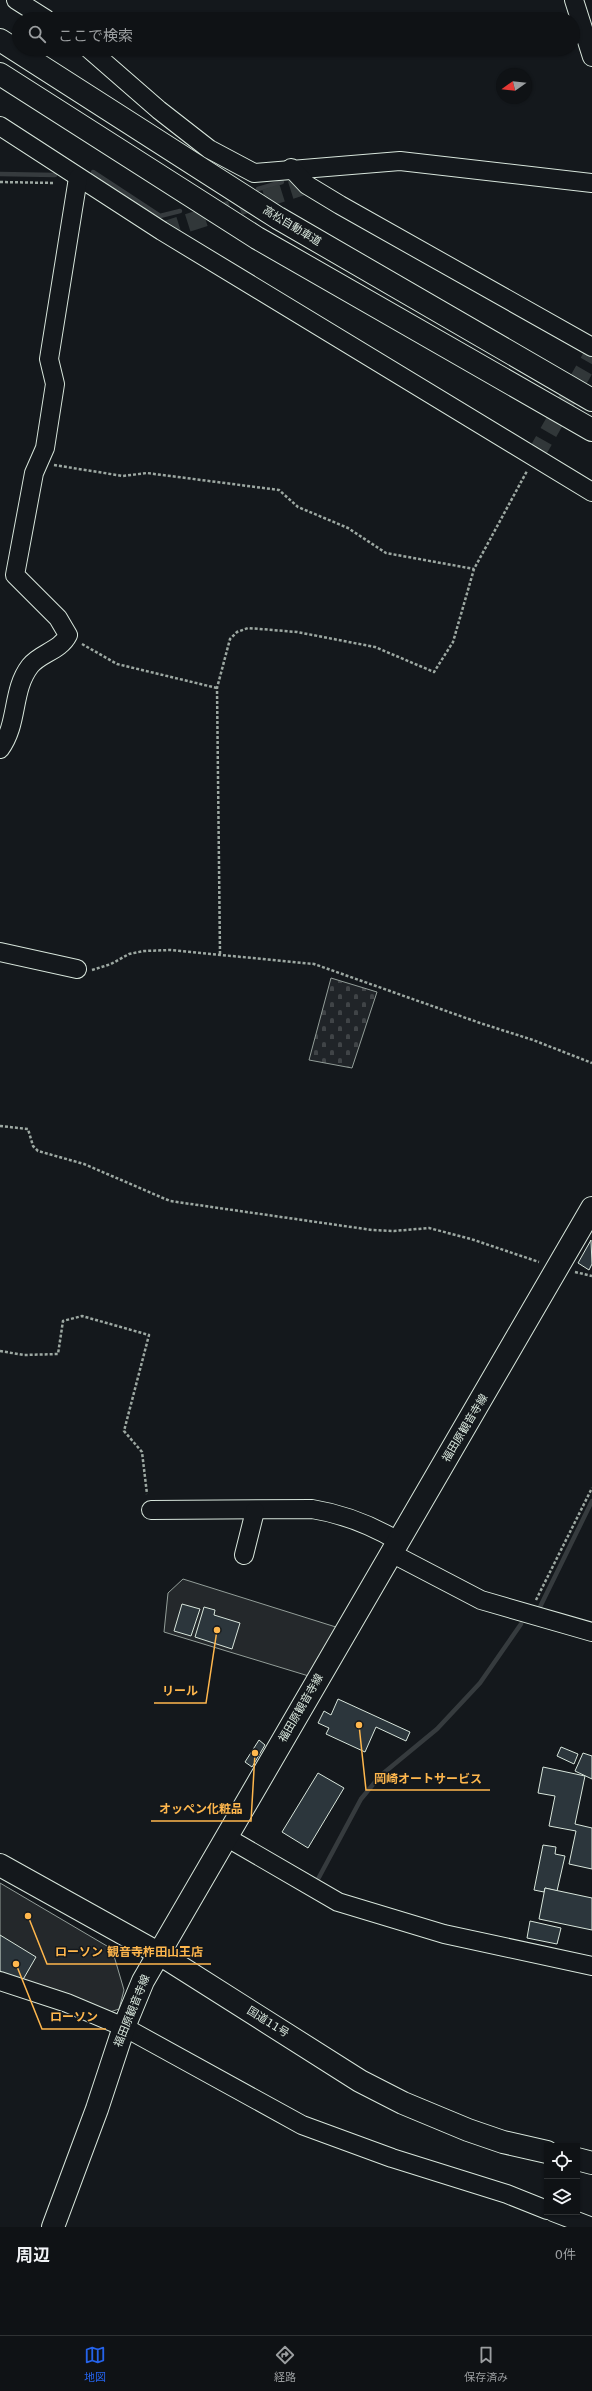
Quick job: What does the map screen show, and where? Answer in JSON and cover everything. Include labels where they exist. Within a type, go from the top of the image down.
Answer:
[{"type":"main road","name":"高松自動車道","points":[[0,40],[12,48]]},
{"type":"main road","name":"高松自動車道","points":[[25,56],[278,218],[592,400]]},
{"type":"main road","points":[[0,74],[257,238],[592,430]]},
{"type":"main road","name":"福田原観音寺線","points":[[53,2227],[97,2109],[124,2027],[143,1981],[394,1547],[559,1268],[592,1208]]},
{"type":"main road","name":"国道11号","points":[[0,1865],[158,1953],[360,2081],[396,2100],[468,2130],[503,2142],[544,2151]]},
{"type":"main road","points":[[580,2160],[592,2163]]},
{"type":"street","points":[[16,0],[35,12]]},
{"type":"street","points":[[574,0],[578,12]]},
{"type":"street","points":[[580,20],[592,57]]},
{"type":"street","points":[[97,56],[159,110],[209,149],[254,173],[292,168],[400,162],[592,182]]},
{"type":"street","points":[[0,126],[78,180],[592,492]]},
{"type":"street","points":[[292,168],[306,185],[592,347]]},
{"type":"street","points":[[0,749],[11,731],[20,681],[31,664],[64,642],[68,635],[58,618],[15,575],[34,473],[45,448],[55,384],[49,359],[78,180]]},
{"type":"street","points":[[0,952],[77,969]]},
{"type":"street","points":[[151,1510],[255,1511],[312,1509],[335,1513],[378,1529],[394,1547],[481,1600],[528,1615],[592,1632]]},
{"type":"street","points":[[244,1555],[255,1511]]},
{"type":"street","points":[[226,1837],[338,1902],[444,1934],[592,1966]]},
{"type":"street","points":[[0,1981],[67,2003],[124,2027],[302,2125],[392,2158],[507,2194],[544,2209]]},
{"type":"street","points":[[561,2215],[592,2227]]},
{"type":"path","points":[[0,182],[78,180]]},
{"type":"path","points":[[220,954],[217,688],[230,640],[237,632],[248,628],[297,632],[375,647],[434,672],[453,642],[474,569],[535,456]]},
{"type":"path","points":[[40,462],[123,476],[147,473],[279,490],[298,507],[348,528],[386,554],[474,569]]},
{"type":"path","points":[[68,635],[100,656],[117,664],[217,688]]},
{"type":"path","points":[[77,969],[93,970],[111,964],[129,954],[144,951],[170,950],[314,964],[592,1062]]},
{"type":"path","points":[[0,1126],[28,1129],[33,1146],[38,1151],[84,1164],[170,1201],[372,1230],[394,1232],[429,1228],[471,1239],[559,1268]]},
{"type":"path","points":[[0,1351],[24,1355],[58,1354],[63,1322],[82,1316],[149,1335],[124,1431],[142,1452],[144,1481],[151,1510]]},
{"type":"path","points":[[528,1615],[592,1488]]},
{"type":"green space","points":[[331,978],[377,992],[352,1068],[309,1060]]},
{"type":"shaded area","points":[[183,1579],[339,1628],[312,1677],[164,1632],[168,1593]]},
{"type":"shaded area","points":[[0,1883],[112,1949],[124,1990],[119,2009],[107,2013],[0,1973]]},
{"type":"building","points":[[591,1240],[592,1264],[589,1270],[578,1263]]},
{"type":"building","points":[[182,1604],[200,1609],[191,1636],[174,1631]]},
{"type":"building","points":[[204,1607],[215,1610],[214,1615],[240,1623],[232,1649],[195,1637]]},
{"type":"building","points":[[338,1699],[410,1732],[406,1741],[376,1727],[365,1752],[326,1734],[329,1728],[318,1723],[324,1711],[331,1715]]},
{"type":"building","points":[[259,1740],[265,1745],[252,1767],[245,1762]]},
{"type":"building","points":[[561,1747],[578,1754],[574,1764],[557,1756]]},
{"type":"building","points":[[583,1753],[592,1756],[592,1779],[575,1771]]},
{"type":"building","points":[[543,1767],[585,1776],[575,1824],[592,1828],[592,1869],[569,1864],[576,1831],[549,1826],[555,1796],[538,1793]]},
{"type":"building","points":[[318,1773],[344,1788],[308,1848],[282,1832]]},
{"type":"building","points":[[543,1845],[556,1847],[555,1854],[565,1856],[557,1891],[545,1888],[544,1892],[534,1890]]},
{"type":"building","points":[[545,1888],[592,1898],[592,1930],[539,1919]]},
{"type":"building","points":[[530,1921],[561,1928],[557,1944],[527,1938]]},
{"type":"building","points":[[0,1935],[36,1957],[21,1983],[0,1971]]},
{"type":"waterway","points":[[93,172],[160,216],[180,211]]},
{"type":"waterway","points":[[0,174],[55,175]]},
{"type":"waterway","points":[[258,189],[282,182]]},
{"type":"waterway","points":[[539,1609],[592,1501]]},
{"type":"waterway","points":[[317,1881],[361,1799],[380,1776],[437,1729],[480,1683],[521,1624]]},
{"type":"tunnel","points":[[162,231],[307,185]]},
{"type":"tunnel","points":[[535,456],[592,356]]},
{"type":"place","name":"リール","points":[[217,1630]]},
{"type":"place","name":"岡崎オートサービス","points":[[359,1725]]},
{"type":"place","name":"オッペン化粧品","points":[[255,1753]]},
{"type":"place","name":"ローソン 観音寺柞田山王店","points":[[28,1916]]},
{"type":"place","name":"ローソン","points":[[16,1964]]}]
